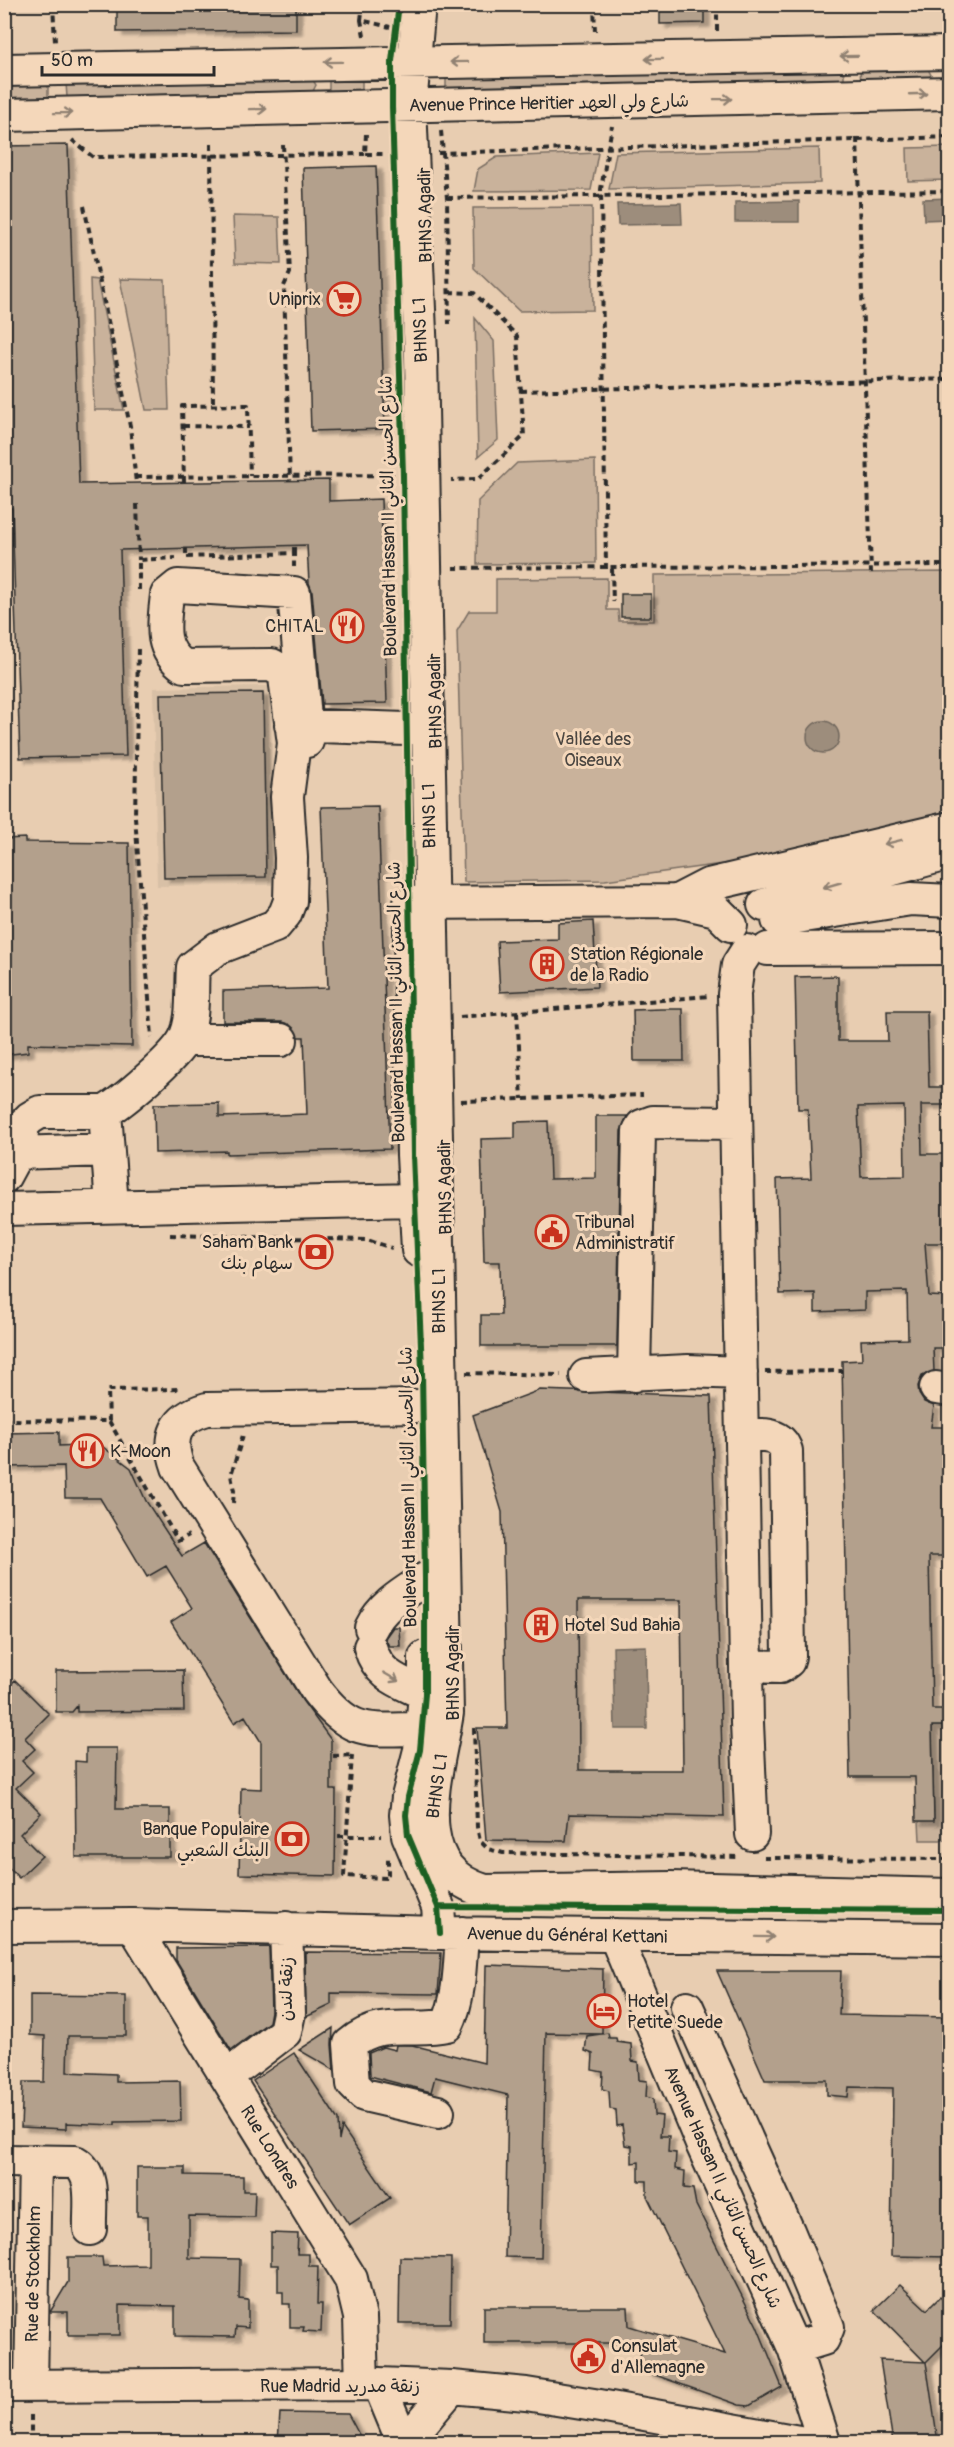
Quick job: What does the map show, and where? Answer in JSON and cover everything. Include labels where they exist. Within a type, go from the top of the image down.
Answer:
[{"type":"street","points":[[399,4],[409,62]]},
{"type":"street","points":[[408,106],[409,62],[419,4]]},
{"type":"street","points":[[409,62],[429,4]]},
{"type":"street","points":[[4,70],[950,53]]},
{"type":"street","name":"Avenue Prince Heritier شارع ولي العهد","points":[[4,115],[950,93]]},
{"type":"street","name":"Boulevard Hassan II شارع الحسن الثاني","points":[[408,106],[403,475],[406,736],[426,903],[416,1200],[422,1406],[425,1694],[422,1729],[408,1797],[407,1825],[415,1854],[451,1933],[458,1978],[451,2017],[447,2025],[391,2027],[369,2031],[350,2044],[353,2084],[364,2095],[438,2112]]},
{"type":"street","name":"BHNS L1","points":[[408,106],[421,367],[426,903],[438,1154],[447,1713],[441,1758],[432,1790],[431,1830],[443,1860],[464,1885],[485,1891],[671,1888],[950,1895]]},
{"type":"street","points":[[107,1150],[11,1165],[24,1124],[34,1114],[105,1112],[119,1104],[184,1040],[189,1021],[193,967],[218,948],[275,926],[285,914],[290,901],[291,858],[288,797],[299,734],[294,592],[178,586],[167,595],[166,647],[173,658],[184,666],[272,665],[281,671],[285,678],[299,734]]},
{"type":"street","points":[[299,734],[406,736]]},
{"type":"street","points":[[677,901],[708,885],[950,828]]},
{"type":"street","points":[[752,1834],[746,1666],[736,1123],[734,994],[738,965],[757,930],[950,854]]},
{"type":"street","points":[[757,930],[911,899],[950,884]]},
{"type":"street","points":[[911,899],[950,901]]},
{"type":"street","points":[[426,903],[677,901],[716,910],[757,930],[950,948]]},
{"type":"street","name":"BHNS Agadir","points":[[426,903],[449,1372],[454,1726],[438,1810],[438,1830],[445,1851],[458,1869],[467,1875],[485,1880],[950,1885]]},
{"type":"street","points":[[184,1040],[281,1040]]},
{"type":"street","points":[[105,1112],[112,1206]]},
{"type":"street","points":[[634,1375],[639,1131],[642,1126],[653,1122],[736,1123]]},
{"type":"street","points":[[4,1209],[416,1200]]},
{"type":"street","points":[[586,1376],[688,1371],[741,1373]]},
{"type":"street","points":[[422,1406],[207,1409],[192,1413],[180,1423],[173,1437],[173,1453],[178,1467],[317,1691],[331,1709],[353,1726],[371,1731],[422,1729]]},
{"type":"street","points":[[742,1435],[779,1438],[786,1450],[789,1656],[788,1661],[780,1667],[746,1666]]},
{"type":"street","points":[[424,1579],[389,1604],[376,1617],[370,1637],[374,1660],[386,1675],[425,1694]]},
{"type":"street","name":"Avenue du Général Kettani","points":[[4,1926],[133,1925],[451,1933],[950,1939]]},
{"type":"street","name":"Rue Londres","points":[[133,1925],[351,2279],[371,2384]]},
{"type":"street","name":"زنقة لندن","points":[[242,2065],[285,2032],[289,2013],[286,1928]]},
{"type":"street","name":"Avenue Hassan II شارع الحسن الثاني","points":[[615,1935],[702,2144],[794,2348],[824,2442]]},
{"type":"street","points":[[687,2007],[788,2231],[828,2327],[823,2338],[794,2348]]},
{"type":"street","points":[[702,2144],[742,2128]]},
{"type":"street","name":"Rue de Stockholm","points":[[18,2386],[20,2161],[75,2162],[82,2166],[89,2181],[90,2229]]},
{"type":"street","points":[[750,2248],[788,2231]]},
{"type":"street","points":[[371,2384],[405,2442],[452,2387]]},
{"type":"street","name":"Rue Madrid زنقة مدريد","points":[[18,2386],[371,2384],[452,2387],[526,2394],[785,2442]]},
{"type":"street","name":"Rue Madrid زنقة مدريد","points":[[673,2421],[709,2442]]},
{"type":"path","points":[[53,4],[55,37]]},
{"type":"path","points":[[362,20],[363,4]]},
{"type":"path","points":[[594,4],[595,37]]},
{"type":"path","points":[[717,4],[717,34]]},
{"type":"path","points":[[613,602],[609,569],[601,198],[607,147],[617,102]]},
{"type":"path","points":[[871,573],[857,138],[950,137]]},
{"type":"path","points":[[211,144],[213,405]]},
{"type":"path","points":[[283,145],[290,273],[284,286],[290,479]]},
{"type":"path","points":[[93,157],[211,155],[284,157],[365,154]]},
{"type":"path","points":[[447,198],[601,198],[950,191]]},
{"type":"path","points":[[84,206],[129,426],[136,483]]},
{"type":"path","points":[[449,292],[474,293],[518,336],[524,436],[478,479],[451,480]]},
{"type":"path","points":[[521,391],[950,379]]},
{"type":"path","points":[[184,482],[182,406],[248,405],[250,476]]},
{"type":"path","points":[[183,426],[249,426]]},
{"type":"path","points":[[136,477],[250,476],[290,479],[403,475]]},
{"type":"path","points":[[137,504],[139,595]]},
{"type":"path","points":[[294,546],[294,592]]},
{"type":"path","points":[[186,548],[186,557]]},
{"type":"path","points":[[139,560],[294,553]]},
{"type":"path","points":[[453,568],[609,569],[950,565]]},
{"type":"path","points":[[138,642],[135,817],[154,1070]]},
{"type":"path","points":[[460,1017],[734,994]]},
{"type":"path","points":[[517,1012],[522,1099]]},
{"type":"path","points":[[461,1101],[653,1095]]},
{"type":"path","points":[[165,1235],[366,1240],[401,1252],[418,1250]]},
{"type":"path","points":[[741,1373],[843,1371]]},
{"type":"path","points":[[462,1373],[586,1376]]},
{"type":"path","points":[[109,1421],[108,1390],[185,1389]]},
{"type":"path","points":[[352,1755],[344,1876],[388,1878],[388,1846]]},
{"type":"path","points":[[338,1836],[388,1836]]},
{"type":"shaded area","points":[[949,198],[949,219],[924,220],[923,199]]},
{"type":"shaded area","points":[[799,201],[799,222],[735,222],[735,202]]},
{"type":"shaded area","points":[[681,203],[682,224],[618,225],[617,204]]},
{"type":"shaded area","points":[[268,686],[272,885],[157,886],[153,688]]},
{"type":"shaded area","points":[[823,721],[834,726],[839,737],[834,748],[823,753],[812,748],[807,737],[812,726]]},
{"type":"shaded area","points":[[646,1646],[647,1729],[615,1729],[613,1647]]},
{"type":"green space","points":[[860,69],[928,69],[931,75],[929,79],[861,83]]},
{"type":"green space","points":[[838,70],[844,74],[844,82],[446,91],[446,77]]},
{"type":"green space","points":[[311,77],[316,85],[313,91],[67,97],[66,83]]},
{"type":"green space","points":[[362,77],[362,92],[329,92],[329,78]]},
{"type":"green space","points":[[48,83],[48,97],[5,98],[4,84]]},
{"type":"green space","points":[[949,147],[949,180],[908,181],[907,148]]},
{"type":"green space","points":[[819,148],[820,183],[609,189],[616,153]]},
{"type":"green space","points":[[598,153],[591,190],[474,191],[478,169],[497,157]]},
{"type":"green space","points":[[399,161],[416,637],[410,637]]},
{"type":"green space","points":[[592,207],[593,310],[519,311],[474,268],[473,208]]},
{"type":"green space","points":[[233,216],[279,217],[281,264],[235,263]]},
{"type":"green space","points":[[90,279],[97,280],[124,410],[94,410]]},
{"type":"green space","points":[[120,279],[165,280],[169,410],[146,410]]},
{"type":"green space","points":[[475,318],[494,341],[498,440],[478,457]]},
{"type":"green space","points":[[595,460],[596,563],[477,564],[478,501],[517,463]]},
{"type":"green space","name":"Vallée des Oiseaux","points":[[949,572],[949,815],[751,860],[605,880],[464,882],[457,631],[469,611],[496,611],[496,579],[607,578],[607,610],[618,610],[619,621],[654,621],[654,575]]},
{"type":"green space","points":[[932,1726],[949,1726],[949,1840],[920,1840],[919,1821],[934,1820]]},
{"type":"building","points":[[117,4],[296,4],[296,30],[117,32]]},
{"type":"building","points":[[660,4],[704,4],[704,23],[660,24]]},
{"type":"building","points":[[68,145],[79,484],[329,480],[329,501],[381,499],[387,703],[322,704],[307,545],[120,550],[126,756],[20,758],[12,508],[4,508],[4,146]]},
{"type":"building","name":"Uniprix","points":[[376,166],[385,429],[311,431],[303,168]]},
{"type":"building","points":[[621,594],[651,594],[651,617],[621,617]]},
{"type":"building","points":[[263,693],[266,877],[164,878],[160,694]]},
{"type":"building","points":[[378,806],[390,1149],[227,1154],[227,1151],[155,1153],[154,1104],[219,1103],[219,1117],[307,1114],[304,1037],[298,1037],[290,1025],[282,1022],[223,1022],[223,991],[328,988],[321,807]]},
{"type":"building","points":[[25,838],[25,842],[129,843],[132,1046],[28,1044],[28,1052],[4,1055],[4,839]]},
{"type":"building","name":"Station Régionale de la Radio","points":[[593,921],[597,987],[500,992],[497,941],[558,939],[558,923]]},
{"type":"building","points":[[838,976],[838,1041],[888,1041],[887,1011],[927,1011],[929,1087],[950,1087],[950,1105],[921,1105],[922,1154],[950,1154],[950,1243],[925,1243],[929,1296],[950,1297],[950,1348],[933,1348],[934,1371],[922,1376],[918,1386],[919,1394],[924,1402],[934,1406],[931,1427],[950,1427],[950,1556],[929,1556],[932,1709],[950,1709],[950,1726],[932,1726],[934,1821],[916,1821],[915,1777],[850,1777],[842,1361],[862,1360],[861,1340],[908,1339],[907,1291],[865,1292],[865,1310],[815,1312],[815,1293],[780,1294],[777,1179],[811,1178],[808,1109],[798,1109],[795,977]],"holes":[[[904,1106],[905,1176],[861,1177],[858,1107]]]},
{"type":"building","points":[[683,1009],[684,1061],[634,1061],[633,1010]]},
{"type":"building","points":[[596,1116],[627,1116],[621,1131],[617,1346],[481,1346],[481,1315],[501,1315],[500,1262],[484,1262],[481,1139],[515,1138],[515,1122],[548,1121],[550,1179],[596,1178]]},
{"type":"building","name":"Hotel Sud Bahia","points":[[540,1390],[711,1396],[724,1817],[569,1814],[566,1841],[486,1840],[477,1728],[507,1728],[502,1512],[473,1415]],"holes":[[[578,1600],[681,1600],[683,1770],[579,1770]]]},
{"type":"building","points":[[59,1432],[59,1446],[99,1444],[131,1468],[146,1501],[182,1556],[204,1543],[302,1700],[331,1740],[331,1790],[336,1790],[335,1876],[239,1874],[241,1788],[261,1789],[261,1742],[245,1716],[234,1723],[171,1622],[192,1608],[166,1566],[147,1577],[100,1498],[65,1498],[64,1466],[4,1467],[4,1433]]},
{"type":"building","points":[[393,1627],[399,1627],[400,1646],[389,1646],[385,1638]]},
{"type":"building","points":[[183,1670],[184,1711],[77,1712],[77,1706],[72,1712],[56,1712],[56,1671]]},
{"type":"building","points":[[15,1680],[49,1714],[25,1738],[35,1749],[22,1761],[33,1772],[16,1788],[41,1813],[20,1834],[42,1856],[19,1878],[4,1863],[4,1691]]},
{"type":"building","points":[[86,1748],[117,1748],[116,1809],[170,1809],[170,1857],[76,1857],[75,1761],[86,1762]]},
{"type":"building","points":[[269,1947],[271,2011],[269,2022],[231,2050],[176,1960],[176,1948]]},
{"type":"building","points":[[305,1952],[441,1953],[438,1994],[331,1993],[331,2005],[306,2017]]},
{"type":"building","points":[[486,1965],[603,1969],[602,2034],[546,2033],[541,2258],[505,2257],[508,2095],[435,2077],[431,2092],[370,2076],[369,2053],[383,2047],[395,2050],[396,2045],[412,2045],[484,2063]]},
{"type":"building","points":[[717,1971],[841,1971],[839,2015],[950,2017],[950,2257],[891,2256],[893,2088],[849,2087],[848,2097],[827,2095],[827,2080],[765,2080]]},
{"type":"building","points":[[30,1995],[126,1996],[126,2036],[68,2036],[67,2072],[116,2074],[116,2082],[180,2081],[181,2121],[115,2122],[115,2125],[66,2123],[66,2129],[21,2127],[23,2082],[44,2082],[45,2036],[30,2035]]},
{"type":"building","points":[[333,2028],[332,2045],[334,2070],[299,2050]]},
{"type":"building","points":[[608,2033],[609,2038],[616,2038],[617,2042],[631,2044],[632,2061],[638,2062],[639,2080],[647,2081],[646,2097],[653,2099],[654,2115],[662,2116],[660,2136],[669,2136],[668,2152],[676,2153],[675,2169],[685,2171],[684,2188],[693,2189],[696,2205],[757,2326],[782,2387],[749,2406],[739,2405],[641,2370],[640,2343],[484,2343],[484,2307],[628,2307],[629,2326],[725,2354],[647,2196],[647,2181],[639,2181],[639,2162],[632,2163],[632,2146],[625,2145],[622,2125],[617,2126],[616,2110],[610,2109],[609,2091],[602,2089],[603,2072],[592,2070],[593,2054],[585,2051],[587,2036]]},
{"type":"building","points":[[294,2053],[338,2120],[339,2140],[342,2127],[390,2198],[349,2225],[253,2081]]},
{"type":"building","points":[[137,2167],[185,2167],[185,2175],[243,2176],[243,2191],[255,2191],[254,2217],[189,2216],[189,2258],[240,2259],[239,2299],[248,2300],[248,2328],[236,2327],[235,2337],[175,2336],[175,2306],[120,2305],[120,2335],[68,2335],[68,2312],[50,2312],[68,2282],[68,2257],[102,2257],[103,2266],[148,2265],[148,2216],[137,2216]]},
{"type":"building","points":[[271,2233],[298,2234],[297,2254],[309,2254],[309,2266],[318,2266],[317,2304],[322,2304],[321,2332],[303,2331],[304,2327],[290,2327],[290,2304],[283,2304],[283,2292],[278,2292],[278,2265],[271,2265]]},
{"type":"building","points":[[400,2257],[451,2258],[450,2323],[399,2323]]},
{"type":"building","points":[[900,2285],[927,2310],[940,2297],[950,2306],[950,2338],[926,2362],[938,2442],[893,2442],[880,2360],[925,2362],[874,2310]]},
{"type":"building","points":[[280,2413],[348,2414],[363,2442],[278,2442]]},
{"type":"cycle path","points":[[399,4],[392,61],[392,107],[403,475],[413,1155],[422,1370],[425,1579],[425,1694],[420,1750],[408,1797],[406,1815],[408,1835],[438,1907],[440,1933]]},
{"type":"cycle path","points":[[438,1907],[950,1910]]},
{"type":"place","name":"Uniprix","points":[[344,299]]},
{"type":"place","name":"CHITAL","points":[[347,626]]},
{"type":"place","name":"Station Régionale de la Radio","points":[[547,964]]},
{"type":"place","name":"Tribunal Administratif","points":[[552,1232]]},
{"type":"place","name":"Saham Bank سهام بنك","points":[[316,1252]]},
{"type":"place","name":"K-Moon","points":[[87,1451]]},
{"type":"place","name":"Hotel Sud Bahia","points":[[541,1625]]},
{"type":"place","name":"Banque Populaire البنك الشعبي","points":[[292,1839]]},
{"type":"place","name":"Hotel Petite Suede","points":[[604,2011]]},
{"type":"place","name":"Consulat d'Allemagne","points":[[588,2356]]}]
